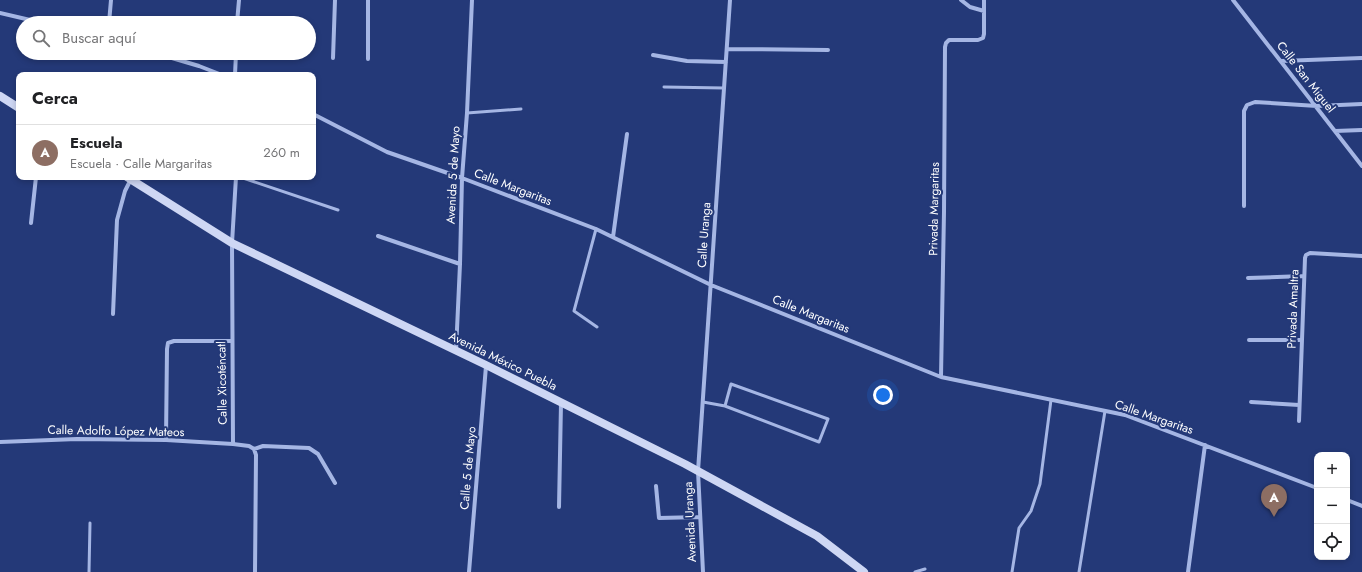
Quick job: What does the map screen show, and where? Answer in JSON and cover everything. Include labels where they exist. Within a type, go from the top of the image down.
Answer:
[{"type":"main road","points":[[0,97],[16,106]]},
{"type":"main road","name":"Avenida México Puebla","points":[[132,180],[232,243],[456,352],[486,365],[698,471],[817,536],[864,572]]},
{"type":"street","points":[[110,16],[111,0]]},
{"type":"street","points":[[238,16],[239,0]]},
{"type":"street","points":[[333,58],[335,0]]},
{"type":"street","points":[[368,0],[368,59]]},
{"type":"street","name":"Avenida 5 de Mayo","points":[[456,352],[462,178],[467,113],[472,0]]},
{"type":"street","name":"Calle Uranga","points":[[698,471],[730,0]]},
{"type":"street","points":[[961,0],[970,7],[984,11],[984,0]]},
{"type":"street","name":"Calle San Miguel","points":[[1233,0],[1362,166]]},
{"type":"street","name":"Privada Margaritas","points":[[941,376],[946,43],[949,40],[978,40],[982,38],[984,34],[984,11]]},
{"type":"street","points":[[0,13],[16,17]]},
{"type":"street","points":[[727,49],[828,50]]},
{"type":"street","points":[[653,55],[687,61],[726,62]]},
{"type":"street","points":[[1281,61],[1362,58]]},
{"type":"street","points":[[179,60],[214,72]]},
{"type":"street","points":[[235,72],[236,60]]},
{"type":"street","points":[[1244,206],[1244,111],[1247,105],[1255,102],[1316,106],[1362,104]]},
{"type":"street","name":"Calle Margaritas","points":[[316,116],[387,152],[462,178],[596,229],[711,285],[941,376],[1125,415],[1314,487]]},
{"type":"street","points":[[1335,131],[1362,130]]},
{"type":"street","points":[[613,237],[627,134]]},
{"type":"street","points":[[31,224],[36,180]]},
{"type":"street","points":[[113,314],[117,220],[128,180]]},
{"type":"street","name":"Calle Xicoténcatl","points":[[233,444],[232,243],[236,180]]},
{"type":"street","points":[[378,236],[460,264]]},
{"type":"street","name":"Privada Amaltra","points":[[1299,421],[1306,255],[1310,253],[1362,256]]},
{"type":"street","points":[[1248,278],[1304,276]]},
{"type":"street","points":[[166,440],[168,343],[174,341],[232,340]]},
{"type":"street","points":[[1249,340],[1302,340]]},
{"type":"street","name":"Calle 5 de Mayo","points":[[469,572],[486,365]]},
{"type":"street","points":[[559,507],[561,402]]},
{"type":"street","points":[[1251,402],[1299,405]]},
{"type":"street","name":"Calle Adolfo López Mateos","points":[[0,442],[77,439],[166,440],[233,444]]},
{"type":"street","points":[[233,444],[249,446],[254,449],[256,455],[255,572]]},
{"type":"street","points":[[1188,572],[1205,445]]},
{"type":"street","points":[[254,449],[262,446],[309,448],[318,454],[335,483]]},
{"type":"street","name":"Avenida Uranga","points":[[698,471],[703,572]]},
{"type":"street","points":[[656,486],[659,518],[700,517]]},
{"type":"street","points":[[1350,501],[1362,506]]},
{"type":"lane","points":[[664,87],[724,88]]},
{"type":"lane","points":[[467,113],[521,109]]},
{"type":"lane","points":[[249,180],[338,210]]},
{"type":"lane","points":[[596,229],[574,311],[597,327]]},
{"type":"lane","points":[[703,402],[725,406],[820,442],[828,420],[731,384],[725,406]]},
{"type":"lane","points":[[1012,572],[1019,528],[1031,511],[1040,484],[1051,400]]},
{"type":"lane","points":[[1079,572],[1105,411]]},
{"type":"lane","points":[[89,572],[90,523]]},
{"type":"lane","points":[[915,572],[925,569]]},
{"type":"place","name":"Escuela","points":[[1274,517]]}]
